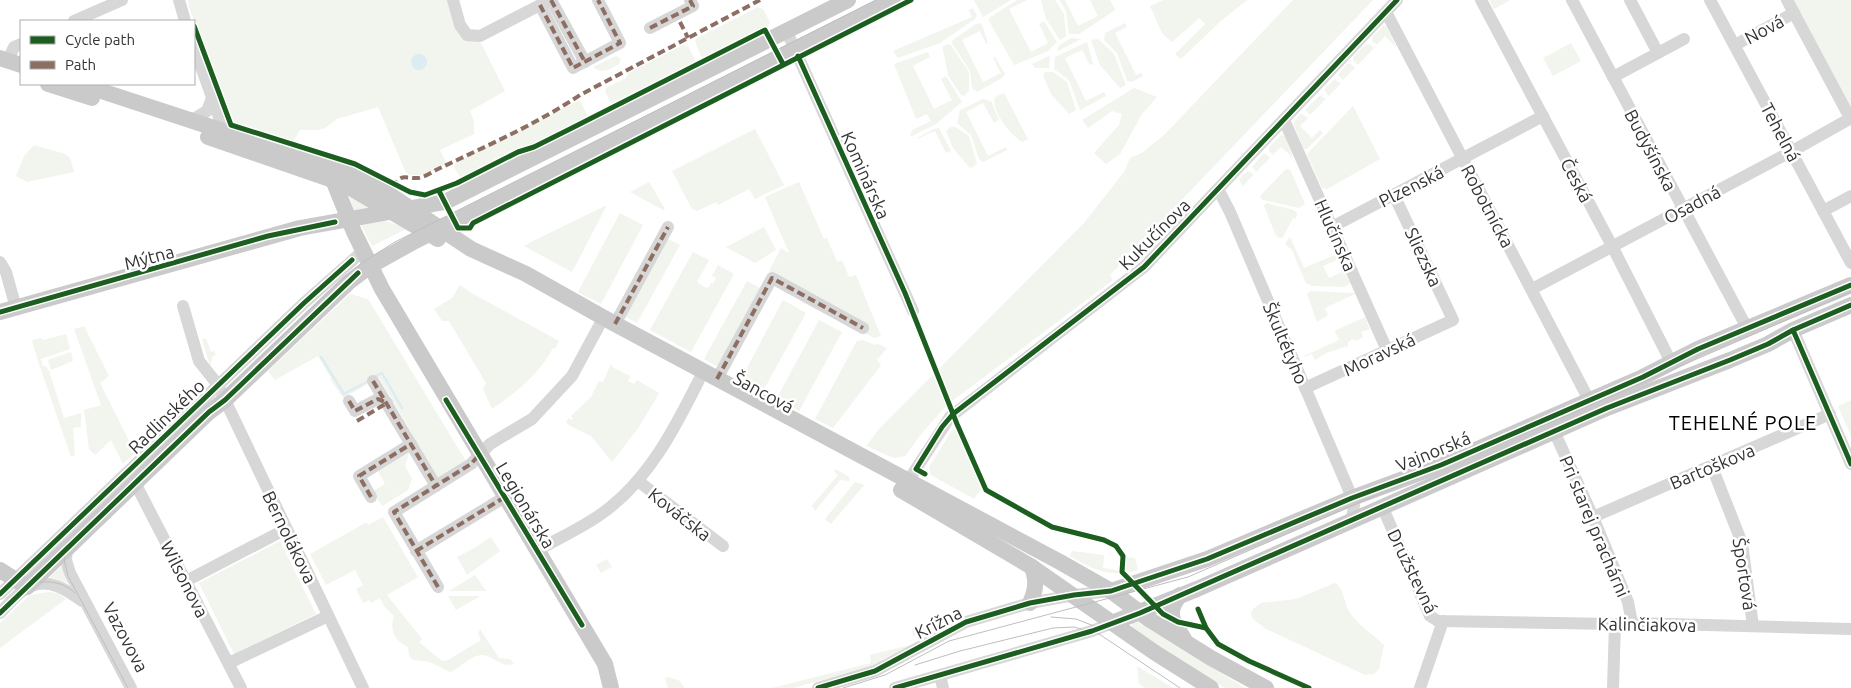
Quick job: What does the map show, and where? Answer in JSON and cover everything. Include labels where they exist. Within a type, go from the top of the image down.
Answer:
[{"type":"main road","name":"Mýtna","points":[[0,312],[300,228],[445,202],[848,0]]},
{"type":"main road","points":[[366,258],[434,231],[470,214],[892,0]]},
{"type":"main road","points":[[7,63],[20,74]]},
{"type":"main road","points":[[51,85],[331,173],[363,180],[411,208],[434,231]]},
{"type":"main road","points":[[83,85],[224,131],[331,173],[392,212],[434,231]]},
{"type":"main road","name":"Legionárska","points":[[331,173],[348,219],[382,289],[605,664],[618,677],[613,687]]},
{"type":"main road","points":[[470,214],[466,221],[465,231],[471,249]]},
{"type":"main road","name":"Šancová","points":[[434,231],[526,274],[699,380],[912,495],[1032,567],[1074,595],[1112,624],[1211,688]]},
{"type":"main road","name":"Šancová","points":[[434,231],[473,260],[717,379],[1111,591],[1140,613],[1187,643],[1266,688]]},
{"type":"main road","name":"Radlinského","points":[[21,584],[67,548],[132,477],[209,412],[221,392],[349,282],[366,258]]},
{"type":"main road","points":[[349,282],[382,289]]},
{"type":"main road","name":"Vajnorská","points":[[1111,591],[1207,559],[1352,498],[1441,464],[1643,377],[1671,362],[1753,325],[1851,285]]},
{"type":"main road","name":"Vajnorská","points":[[1112,624],[1607,408],[1768,344],[1793,330],[1851,305]]},
{"type":"main road","points":[[1793,330],[1793,317],[1798,306]]},
{"type":"main road","name":"Vajnorská","points":[[1753,325],[1773,320],[1793,330]]},
{"type":"main road","points":[[1030,603],[1035,592],[1036,580],[1032,567]]},
{"type":"main road","points":[[0,570],[21,584]]},
{"type":"main road","points":[[1180,595],[1172,606],[1171,616],[1187,643]]},
{"type":"street","points":[[76,20],[122,0]]},
{"type":"street","points":[[179,0],[185,20]]},
{"type":"street","points":[[453,0],[460,25],[467,35],[480,36],[547,2],[573,68],[620,43],[598,0]]},
{"type":"street","points":[[650,28],[693,6],[690,0]]},
{"type":"street","name":"Kukučínova","points":[[908,481],[942,427],[953,414],[1135,274],[1218,190],[1397,0]]},
{"type":"street","name":"Česká","points":[[1481,0],[1671,362]]},
{"type":"street","name":"Budyšínska","points":[[1572,0],[1683,209],[1753,325]]},
{"type":"street","points":[[1630,0],[1658,53]]},
{"type":"street","name":"Tehelná","points":[[1710,0],[1851,263]]},
{"type":"street","points":[[1787,0],[1850,118]]},
{"type":"street","name":"Robotnícka","points":[[1386,12],[1532,289],[1588,400]]},
{"type":"street","name":"Nová","points":[[1735,45],[1794,13]]},
{"type":"street","name":"Kominárska","points":[[787,32],[913,312]]},
{"type":"street","points":[[1613,77],[1684,39]]},
{"type":"street","points":[[7,63],[14,47],[20,44]]},
{"type":"street","points":[[195,50],[224,131]]},
{"type":"street","points":[[192,120],[207,111],[212,98]]},
{"type":"street","name":"Plzenská","points":[[1332,227],[1543,116]]},
{"type":"street","name":"Osadná","points":[[1532,289],[1792,151],[1850,118]]},
{"type":"street","name":"Hlučínska","points":[[1284,120],[1387,350]]},
{"type":"street","name":"Škultétyho","points":[[1218,190],[1230,212],[1352,498]]},
{"type":"street","name":"Sliezska","points":[[1394,195],[1453,320]]},
{"type":"street","points":[[1823,211],[1851,196]]},
{"type":"street","points":[[479,455],[490,444],[532,420],[572,376],[607,325],[668,227]]},
{"type":"street","name":"Radlinského","points":[[221,392],[332,277],[366,258]]},
{"type":"street","points":[[0,262],[6,272],[16,308]]},
{"type":"street","points":[[717,379],[772,278],[863,328]]},
{"type":"street","name":"Bernolákova","points":[[183,306],[200,361],[221,392],[363,688]]},
{"type":"street","name":"Moravská","points":[[1305,388],[1453,320]]},
{"type":"street","points":[[1793,330],[1851,464]]},
{"type":"street","points":[[538,550],[602,514],[638,481],[665,444],[699,380]]},
{"type":"street","points":[[374,381],[436,486]]},
{"type":"street","points":[[349,401],[355,411],[378,399],[387,403]]},
{"type":"street","points":[[357,420],[387,403]]},
{"type":"street","name":"Bartoškova","points":[[1593,517],[1712,467],[1830,414]]},
{"type":"street","name":"Pri starej prachárni","points":[[1554,431],[1593,517],[1628,602],[1632,623]]},
{"type":"street","points":[[371,497],[359,476],[411,444]]},
{"type":"street","name":"Legionárska","points":[[438,587],[394,512],[472,464],[479,455]]},
{"type":"street","name":"Športová","points":[[1712,467],[1742,543],[1753,626]]},
{"type":"street","name":"Radlinského","points":[[0,613],[21,584],[132,477]]},
{"type":"street","name":"Wilsonova","points":[[132,477],[241,688]]},
{"type":"street","name":"Kováčska","points":[[638,481],[723,546]]},
{"type":"street","points":[[416,551],[505,497]]},
{"type":"street","points":[[1352,498],[1354,510],[1352,519]]},
{"type":"street","name":"Družstevná","points":[[1382,506],[1430,616],[1438,621],[1443,621],[1420,688]]},
{"type":"street","points":[[186,581],[286,529]]},
{"type":"street","name":"Vazovova","points":[[67,548],[66,560],[68,569],[131,688]]},
{"type":"street","name":"Radlinského","points":[[0,594],[21,584]]},
{"type":"street","name":"Vazovova","points":[[21,584],[57,586],[66,589],[86,604]]},
{"type":"street","name":"Krížna","points":[[818,688],[875,671],[966,622],[1030,603],[1111,591]]},
{"type":"street","points":[[228,663],[328,616]]},
{"type":"street","name":"Kalinčiakova","points":[[1443,621],[1632,623],[1851,629]]},
{"type":"street","points":[[895,688],[1112,624]]},
{"type":"street","name":"Pri starej prachárni","points":[[1612,688],[1615,624]]},
{"type":"street","points":[[940,675],[943,688]]},
{"type":"shaded area","points":[[188,0],[449,0],[459,35],[468,41],[477,39],[482,45],[505,91],[470,111],[474,121],[474,134],[440,150],[447,164],[422,175],[406,173],[378,107],[337,119],[319,130],[300,130],[292,144],[232,124]]},
{"type":"shaded area","points":[[974,0],[1011,0],[983,17]]},
{"type":"shaded area","points":[[1017,0],[1027,0],[1009,9],[1031,52],[1048,43],[1039,24],[1044,21],[1057,42],[1048,51],[1014,65],[989,18]]},
{"type":"shaded area","points":[[1041,0],[1055,0],[1064,14],[1066,36],[1060,40],[1046,19]]},
{"type":"shaded area","points":[[1059,0],[1065,0],[1078,26],[1098,16],[1090,0],[1110,0],[1115,10],[1079,34],[1069,34],[1066,11]]},
{"type":"shaded area","points":[[1163,0],[1247,0],[1222,20],[1181,59],[1175,54],[1205,24],[1199,18],[1172,42],[1162,33],[1150,6]]},
{"type":"shaded area","points":[[1293,0],[1373,0],[1110,275],[1113,280],[948,404],[922,433],[905,456],[894,458],[866,446],[879,429],[1084,223],[1124,172],[1130,158],[1142,153],[1165,134]]},
{"type":"shaded area","points":[[1489,0],[1509,0],[1509,1],[1494,9]]},
{"type":"shaded area","points":[[1793,0],[1851,0],[1851,109]]},
{"type":"shaded area","points":[[758,7],[763,9],[770,22],[768,27],[706,59],[701,57],[695,41],[697,38]]},
{"type":"shaded area","points":[[973,8],[977,16],[975,19],[940,43],[898,58],[893,51],[972,17],[969,10]]},
{"type":"shaded area","points":[[1125,23],[1127,27],[1115,33],[1136,75],[1141,73],[1143,76],[1132,82],[1127,81],[1117,53],[1104,40],[1105,33]]},
{"type":"shaded area","points":[[976,24],[982,25],[988,43],[986,44],[980,31],[962,40],[983,82],[1001,73],[993,58],[995,57],[1005,74],[1002,78],[977,92],[972,88],[970,71],[952,43],[953,40]]},
{"type":"shaded area","points":[[1383,26],[1386,26],[1397,48],[1385,36],[1377,45],[1372,41],[1372,37]]},
{"type":"shaded area","points":[[1071,38],[1081,39],[1058,51],[1057,49],[1060,45]]},
{"type":"shaded area","points":[[1098,39],[1114,54],[1126,85],[1120,88],[1100,65],[1091,40]]},
{"type":"shaded area","points":[[1087,42],[1093,64],[1090,65],[1082,50],[1065,58],[1086,101],[1104,92],[1106,96],[1080,110],[1069,80],[1054,69],[1055,57]]},
{"type":"shaded area","points":[[1571,43],[1581,61],[1553,76],[1543,58]]},
{"type":"shaded area","points":[[950,44],[969,72],[969,91],[964,96],[961,95],[948,75],[943,46]]},
{"type":"shaded area","points":[[1366,44],[1374,48],[1358,65],[1353,60],[1353,57]]},
{"type":"shaded area","points":[[683,45],[688,46],[695,60],[693,65],[615,105],[610,102],[605,91],[606,88],[626,78],[628,73]]},
{"type":"shaded area","points":[[928,52],[930,57],[913,66],[934,109],[952,100],[941,79],[946,76],[962,102],[936,124],[910,137],[912,130],[931,121],[927,114],[916,119],[894,64]]},
{"type":"shaded area","points":[[419,54],[427,62],[419,70],[411,62]]},
{"type":"shaded area","points":[[616,56],[621,59],[619,64],[609,69],[600,71],[593,67]]},
{"type":"shaded area","points":[[1049,56],[1049,68],[1035,68],[1032,64]]},
{"type":"shaded area","points":[[1347,64],[1351,64],[1355,68],[1343,80],[1338,75]]},
{"type":"shaded area","points":[[1045,72],[1053,72],[1067,82],[1076,110],[1069,114],[1051,94],[1043,75]]},
{"type":"shaded area","points":[[1334,79],[1341,83],[1329,96],[1324,90]]},
{"type":"shaded area","points":[[1134,88],[1157,97],[1142,114],[1120,154],[1106,164],[1094,153],[1119,125],[1122,114],[1112,111],[1088,128],[1082,120]]},
{"type":"shaded area","points":[[1004,93],[1028,139],[1022,142],[1012,134],[998,115],[994,102],[995,97]]},
{"type":"shaded area","points":[[1320,95],[1326,99],[1310,115],[1305,110]]},
{"type":"shaded area","points":[[983,99],[991,101],[999,120],[994,123],[983,103],[966,112],[988,156],[1006,147],[1007,150],[983,162],[979,159],[971,135],[957,123],[960,110]]},
{"type":"shaded area","points":[[578,101],[581,102],[587,115],[585,119],[461,179],[454,167],[456,162]]},
{"type":"shaded area","points":[[1353,106],[1380,159],[1327,189],[1322,188],[1307,154]]},
{"type":"shaded area","points":[[1300,114],[1308,118],[1300,126],[1312,138],[1320,130],[1323,133],[1307,149],[1304,149],[1294,125]]},
{"type":"shaded area","points":[[951,127],[955,127],[969,136],[977,164],[971,168],[953,148],[946,131]]},
{"type":"shaded area","points":[[939,128],[951,151],[946,153],[935,131],[917,139]]},
{"type":"shaded area","points":[[755,129],[784,185],[755,199],[749,189],[718,205],[716,202],[697,211],[692,209],[672,171]]},
{"type":"shaded area","points":[[1281,135],[1285,136],[1293,158],[1281,147],[1273,155],[1269,151],[1269,147]]},
{"type":"shaded area","points":[[34,145],[65,154],[70,158],[74,172],[27,182],[16,176],[24,156]]},
{"type":"shaded area","points":[[1263,154],[1270,158],[1256,172],[1252,167]]},
{"type":"shaded area","points":[[1288,169],[1291,171],[1305,204],[1299,208],[1260,198]]},
{"type":"shaded area","points":[[1248,171],[1254,174],[1243,186],[1239,179]]},
{"type":"shaded area","points":[[649,182],[665,209],[663,210],[630,192]]},
{"type":"shaded area","points":[[799,182],[824,239],[827,238],[837,262],[842,260],[849,277],[856,275],[881,336],[874,338],[862,332],[852,318],[769,271],[781,248],[789,253],[765,197]]},
{"type":"shaded area","points":[[349,194],[374,208],[354,211]]},
{"type":"shaded area","points":[[1266,203],[1294,210],[1297,213],[1297,216],[1295,219],[1293,218],[1283,237],[1276,236],[1264,206]]},
{"type":"shaded area","points":[[607,205],[572,272],[524,246],[535,240]]},
{"type":"shaded area","points":[[620,213],[643,225],[601,304],[578,292]]},
{"type":"shaded area","points":[[359,221],[385,221],[408,228],[372,246]]},
{"type":"shaded area","points":[[764,227],[776,250],[755,263],[726,247]]},
{"type":"shaded area","points":[[1290,237],[1304,268],[1337,254],[1339,259],[1323,266],[1329,278],[1344,271],[1350,283],[1345,287],[1312,286],[1306,283],[1292,250],[1285,244]]},
{"type":"shaded area","points":[[666,238],[680,245],[637,323],[624,316]]},
{"type":"shaded area","points":[[693,252],[709,260],[697,282],[706,288],[711,283],[713,284],[716,278],[712,276],[718,265],[734,274],[691,352],[650,330]]},
{"type":"shaded area","points":[[747,281],[760,288],[718,367],[704,359]]},
{"type":"shaded area","points":[[460,285],[559,341],[555,349],[553,348],[527,382],[492,409],[483,389],[486,383],[449,321],[442,321],[434,309],[452,298]]},
{"type":"shaded area","points":[[1311,291],[1355,294],[1325,308],[1328,315],[1317,322],[1307,294]]},
{"type":"shaded area","points":[[350,294],[368,299],[467,463],[444,477],[437,477],[410,435],[412,433],[379,378],[343,398],[318,356],[275,380],[268,371]]},
{"type":"shaded area","points":[[783,300],[806,313],[763,391],[741,379]]},
{"type":"shaded area","points":[[1365,317],[1370,329],[1361,332],[1363,337],[1355,341],[1353,339],[1348,342],[1348,346],[1326,353],[1315,360],[1312,354],[1304,357],[1339,340],[1335,332],[1336,330]]},
{"type":"shaded area","points":[[819,320],[842,332],[799,411],[777,398]]},
{"type":"shaded area","points":[[84,326],[109,376],[100,383],[135,453],[123,464],[111,440],[95,455],[89,449],[84,410],[101,405],[74,329]]},
{"type":"shaded area","points":[[66,334],[70,349],[41,359],[43,366],[46,366],[49,371],[64,418],[81,413],[81,427],[73,428],[75,455],[71,457],[32,340],[42,338],[43,340]]},
{"type":"shaded area","points":[[206,338],[211,352],[214,351],[216,355],[213,356],[210,366],[202,339]]},
{"type":"shaded area","points":[[863,340],[887,348],[877,360],[881,365],[833,428],[815,419],[857,341]]},
{"type":"shaded area","points":[[71,352],[73,361],[51,370],[48,360]]},
{"type":"shaded area","points":[[611,364],[612,367],[630,376],[628,381],[634,384],[637,380],[659,393],[639,427],[612,462],[591,436],[570,426],[566,422],[569,418],[571,420],[573,418],[571,416],[591,397],[599,381],[603,382]]},
{"type":"shaded area","points":[[1851,400],[1851,436],[1838,406]]},
{"type":"shaded area","points":[[953,429],[958,431],[983,486],[974,499],[931,475],[929,467]]},
{"type":"shaded area","points":[[409,453],[405,466],[412,479],[408,490],[382,506],[373,491],[385,484],[378,471]]},
{"type":"shaded area","points":[[836,469],[849,477],[850,481],[840,480],[815,511],[811,507],[838,475],[834,471]]},
{"type":"shaded area","points":[[855,482],[864,485],[831,524],[825,519]]},
{"type":"shaded area","points":[[383,517],[418,577],[387,595],[422,639],[419,642],[442,661],[448,660],[481,640],[478,634],[480,629],[499,658],[510,659],[514,664],[501,663],[483,655],[470,659],[450,672],[430,662],[413,660],[409,656],[408,647],[403,645],[394,634],[392,626],[394,616],[384,606],[380,598],[371,603],[369,600],[363,603],[356,589],[363,585],[355,570],[326,585],[310,554],[367,522],[368,525]]},
{"type":"shaded area","points":[[491,537],[500,551],[467,575],[457,557]]},
{"type":"shaded area","points":[[280,541],[316,614],[234,654],[199,583]]},
{"type":"shaded area","points":[[1072,551],[1104,555],[1103,568],[1118,570],[1119,565],[1126,565],[1126,557],[1135,558],[1138,570],[1111,573],[1095,569],[1070,556]]},
{"type":"shaded area","points":[[607,559],[612,567],[601,573],[596,565]]},
{"type":"shaded area","points":[[63,564],[70,584],[50,577]]},
{"type":"shaded area","points":[[475,575],[486,591],[449,591]]},
{"type":"shaded area","points":[[1335,583],[1340,588],[1352,616],[1384,645],[1379,669],[1374,674],[1365,675],[1266,629],[1253,619],[1251,614],[1253,609],[1261,603],[1296,599]]},
{"type":"shaded area","points":[[48,592],[57,593],[66,599],[0,648],[0,623],[30,595]]},
{"type":"shaded area","points":[[448,596],[478,596],[479,597],[456,610]]},
{"type":"shaded area","points":[[956,618],[950,622],[913,636],[912,629]]},
{"type":"shaded area","points":[[1137,622],[1245,688],[1225,688],[1220,685],[1132,628],[1132,623]]},
{"type":"shaded area","points":[[914,644],[881,660],[881,662],[874,666],[793,688],[772,688],[871,663],[870,655]]},
{"type":"shaded area","points":[[1137,666],[1173,688],[1145,688],[1139,684]]},
{"type":"shaded area","points":[[669,677],[680,681],[684,688],[668,688],[665,678]]},
{"type":"waterway","points":[[321,357],[344,394],[370,380]]},
{"type":"waterway","points":[[374,377],[382,373],[402,408]]},
{"type":"tram line","points":[[4,604],[337,284],[362,263],[393,243],[876,0]]},
{"type":"tram line","points":[[843,688],[885,675],[949,641],[1188,577],[1851,292]]},
{"type":"tram line","points":[[66,544],[64,560],[68,576],[128,688]]},
{"type":"tram line","points":[[24,586],[51,582],[63,585],[75,593]]},
{"type":"tram line","points":[[1051,617],[1076,619],[1094,626]]},
{"type":"tram line","points":[[915,665],[960,651],[1053,628],[1074,627],[1099,634],[1180,688]]},
{"type":"marked path","points":[[551,0],[585,62]]},
{"type":"marked path","points":[[540,5],[573,68],[620,43],[598,0]]},
{"type":"marked path","points":[[650,28],[693,6],[690,0]]},
{"type":"marked path","points":[[391,183],[395,184],[403,178],[425,176],[509,135],[580,95],[760,0]]},
{"type":"marked path","points":[[680,22],[688,38]]},
{"type":"marked path","points":[[615,324],[668,227]]},
{"type":"marked path","points":[[717,379],[772,278],[863,328]]},
{"type":"marked path","points":[[373,381],[436,486]]},
{"type":"marked path","points":[[349,401],[355,411],[378,399],[387,403]]},
{"type":"marked path","points":[[357,421],[387,403]]},
{"type":"marked path","points":[[371,497],[359,476],[411,444]]},
{"type":"marked path","points":[[438,587],[394,512],[471,464],[479,455]]},
{"type":"marked path","points":[[416,551],[505,497]]},
{"type":"cycle path","points":[[439,191],[458,228],[470,228],[473,223],[911,0]]},
{"type":"cycle path","points":[[925,474],[916,469],[942,427],[953,414],[1144,267],[1397,0]]},
{"type":"cycle path","points":[[195,29],[231,125],[355,164],[410,192],[425,195],[457,183],[518,152],[534,147],[765,30],[783,64]]},
{"type":"cycle path","points":[[798,56],[905,293],[957,424],[986,490],[1052,527],[1104,540],[1116,546],[1123,556],[1122,572],[1163,614],[1178,622],[1206,628]]},
{"type":"cycle path","points":[[0,312],[268,236],[335,222]]},
{"type":"cycle path","points":[[0,594],[304,303],[352,260]]},
{"type":"cycle path","points":[[0,613],[209,412],[225,400],[358,273]]},
{"type":"cycle path","points":[[818,688],[875,671],[966,622],[1030,603],[1111,591],[1207,559],[1352,498],[1441,465],[1643,377],[1698,349],[1851,285]]},
{"type":"cycle path","points":[[895,688],[1092,631],[1140,613],[1607,408],[1768,344],[1793,330],[1851,305]]},
{"type":"cycle path","points":[[1793,330],[1851,464]]},
{"type":"cycle path","points":[[446,400],[582,625]]},
{"type":"cycle path","points":[[1198,609],[1206,628],[1218,644],[1249,661],[1309,688]]},
{"type":"district","name":"TEHELNÉ POLE","points":[[1743,422]]}]
